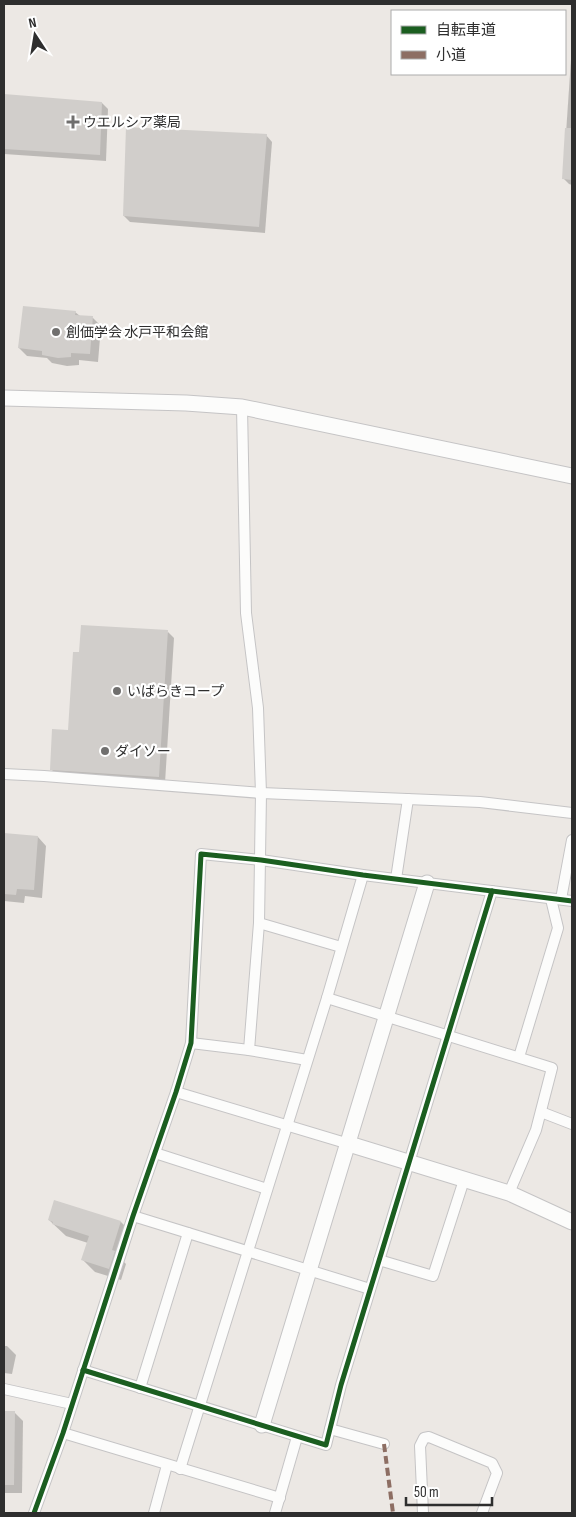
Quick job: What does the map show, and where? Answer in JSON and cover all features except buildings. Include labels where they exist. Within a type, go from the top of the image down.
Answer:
[{"type":"street","points":[[4,398],[186,402],[242,407],[572,476]]},
{"type":"street","points":[[242,407],[246,613],[258,708],[261,793],[259,923],[249,1050]]},
{"type":"street","points":[[4,774],[261,793],[480,802],[572,813]]},
{"type":"street","points":[[396,879],[408,799]]},
{"type":"street","points":[[519,1058],[558,928],[556,899],[572,840]]},
{"type":"street","points":[[34,1513],[63,1433],[132,1216],[176,1092],[191,1043],[201,854],[261,860],[363,875],[572,901]]},
{"type":"street","points":[[180,1468],[327,998],[363,875]]},
{"type":"street","points":[[262,1425],[428,883]]},
{"type":"street","points":[[83,1370],[326,1446],[341,1385],[370,1288],[492,892]]},
{"type":"street","points":[[259,923],[341,948]]},
{"type":"street","points":[[327,998],[552,1068],[536,1130],[509,1194]]},
{"type":"street","points":[[191,1043],[307,1060]]},
{"type":"street","points":[[176,1092],[509,1194],[572,1222]]},
{"type":"street","points":[[541,1112],[572,1124]]},
{"type":"street","points":[[155,1153],[267,1189]]},
{"type":"street","points":[[379,1260],[433,1276],[464,1180]]},
{"type":"street","points":[[132,1216],[370,1288]]},
{"type":"street","points":[[140,1388],[188,1234]]},
{"type":"street","points":[[4,1389],[72,1404]]},
{"type":"street","points":[[330,1429],[384,1444]]},
{"type":"street","points":[[63,1433],[280,1498]]},
{"type":"street","points":[[275,1513],[297,1437]]},
{"type":"street","points":[[423,1513],[420,1446],[424,1438],[429,1437],[492,1463],[497,1474],[482,1513]]},
{"type":"street","points":[[154,1513],[168,1465]]},
{"type":"marked path","points":[[384,1444],[393,1513]]},
{"type":"cycle path","points":[[34,1513],[63,1433],[191,1043],[201,854],[261,860],[363,875],[572,901]]},
{"type":"cycle path","points":[[83,1370],[326,1445],[341,1385],[492,891]]},
{"type":"place","name":"ウエルシア薬局","points":[[73,122]]},
{"type":"place","name":"創価学会 水戸平和会館","points":[[56,332]]},
{"type":"place","name":"いばらきコープ","points":[[117,691]]},
{"type":"place","name":"ダイソー","points":[[105,751]]}]
